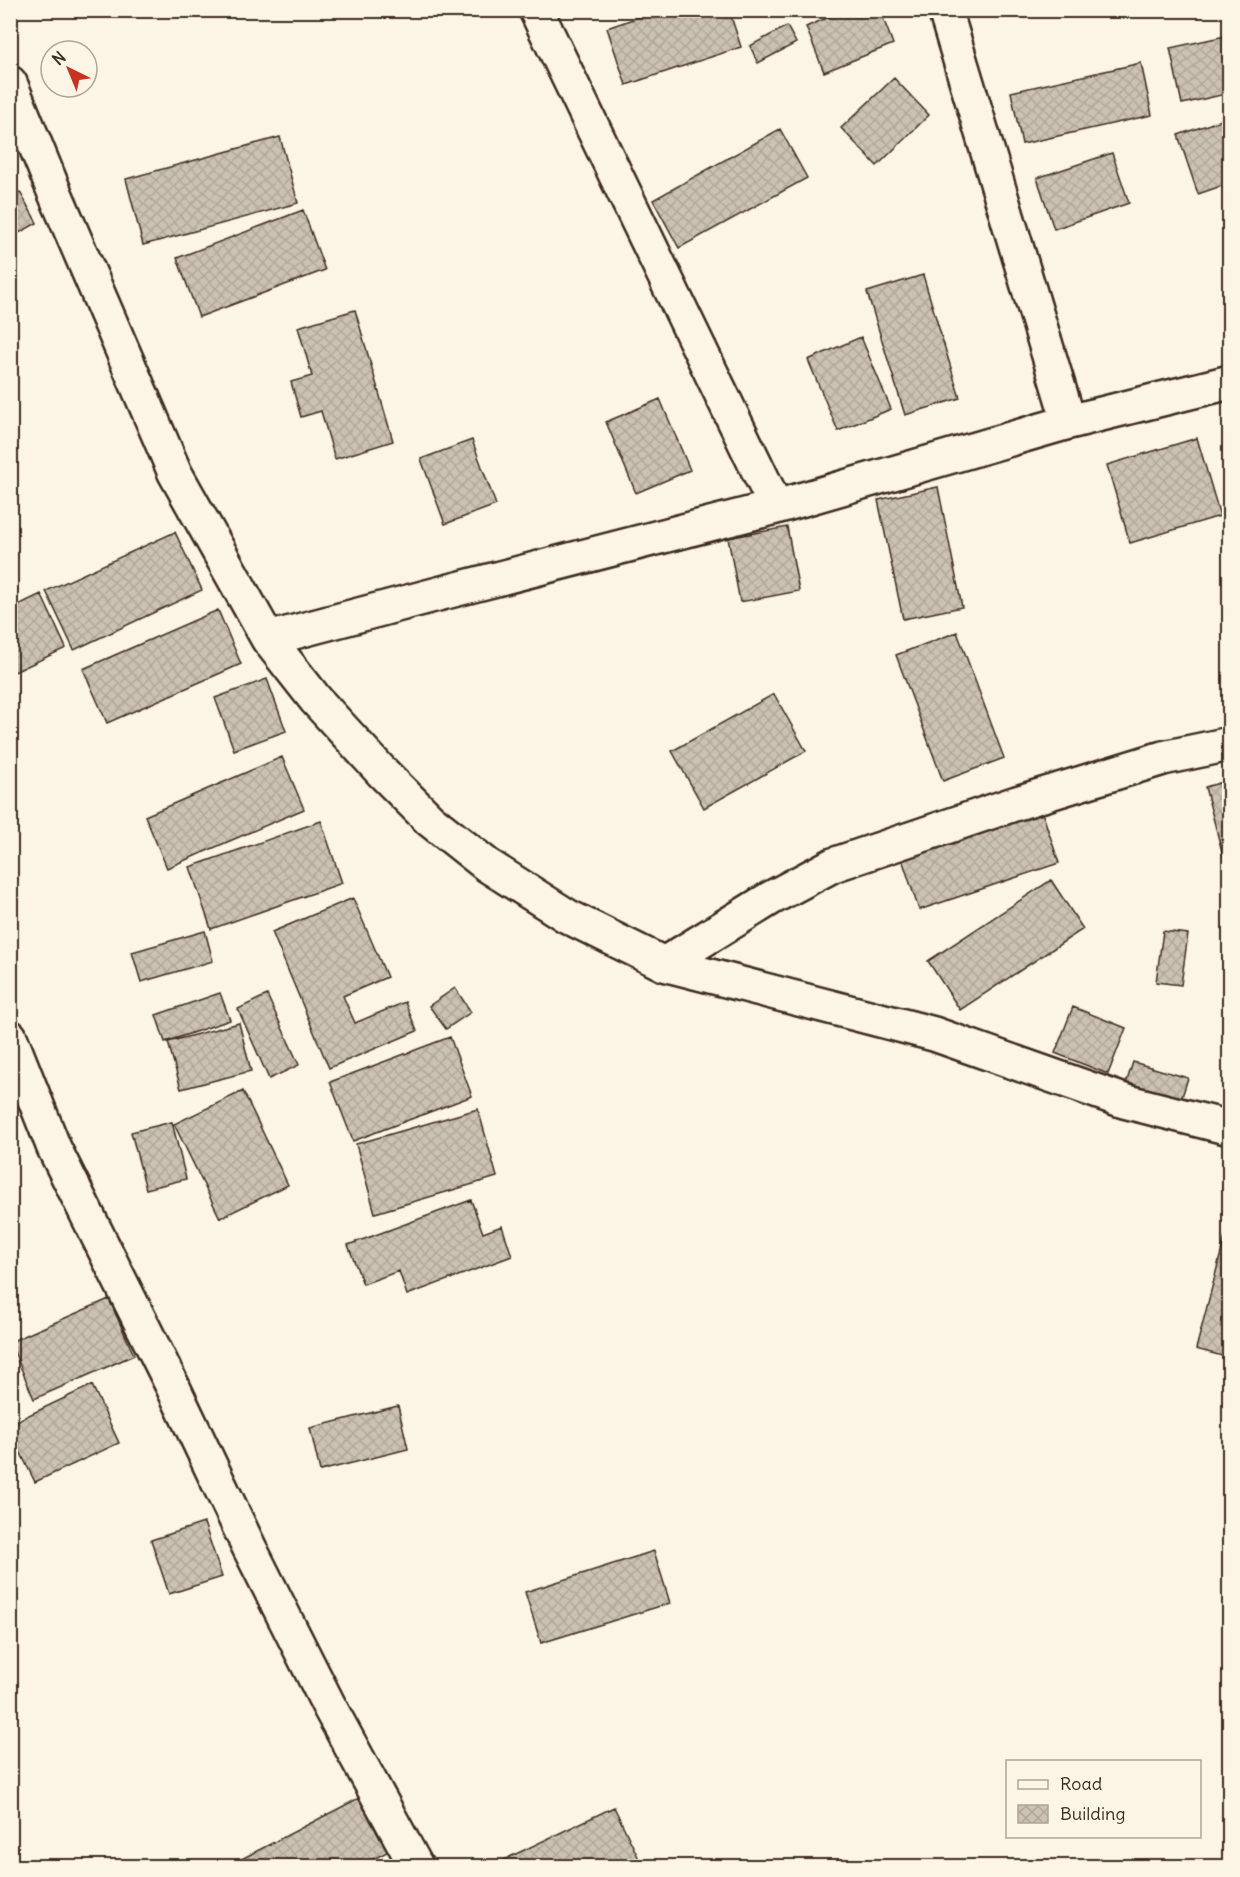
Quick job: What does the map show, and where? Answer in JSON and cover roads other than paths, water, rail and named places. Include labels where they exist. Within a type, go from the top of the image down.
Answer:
[{"type":"street","points":[[536,10],[776,507]]},
{"type":"street","points":[[945,10],[1069,422]]},
{"type":"street","points":[[10,83],[175,473],[268,639],[316,700],[430,820],[487,865],[567,916],[664,964],[934,1034],[1124,1101],[1230,1128]]},
{"type":"street","points":[[268,639],[776,507],[1069,422],[1230,382]]},
{"type":"street","points":[[664,964],[771,898],[833,865],[1017,803],[1163,758],[1230,744]]},
{"type":"street","points":[[10,1037],[54,1148],[172,1385],[249,1547],[329,1707],[416,1866]]}]
